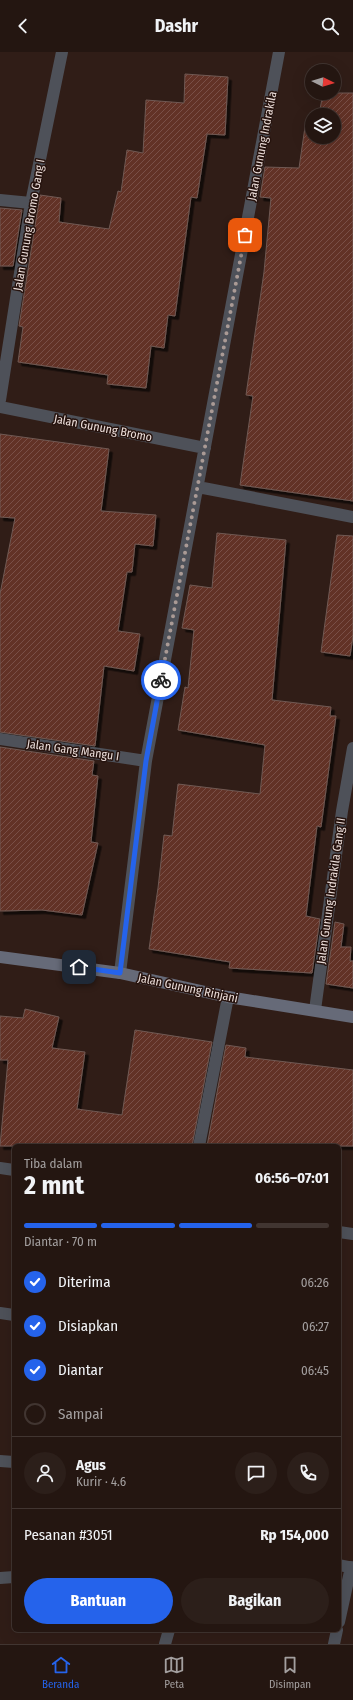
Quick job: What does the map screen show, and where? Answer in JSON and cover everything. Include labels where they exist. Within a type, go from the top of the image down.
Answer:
[{"type":"street","name":"Jalan Gunung Bromo Gang I","points":[[0,400],[31,203],[62,52]]},
{"type":"street","name":"Jalan Gunung Indrakila","points":[[120,973],[146,761],[279,52]]},
{"type":"street","points":[[0,200],[31,203]]},
{"type":"street","name":"Jalan Gunung Bromo","points":[[0,407],[205,448]]},
{"type":"street","points":[[198,487],[353,517]]},
{"type":"street","name":"Jalan Gang Mangu I","points":[[0,739],[146,761]]},
{"type":"street","name":"Jalan Gunung Indrakila Gang II","points":[[315,1010],[348,812],[353,748]]},
{"type":"street","name":"Jalan Gunung Rinjani","points":[[0,957],[120,973],[228,997],[353,1017]]},
{"type":"street","points":[[199,1144],[228,997]]},
{"type":"street","points":[[0,1168],[12,1170]]},
{"type":"street","points":[[341,1232],[353,1234]]},
{"type":"street","points":[[0,1313],[12,1315]]},
{"type":"street","points":[[0,1461],[12,1462]]},
{"type":"street","points":[[341,1565],[352,1568],[341,1614]]},
{"type":"street","points":[[0,1578],[12,1576]]},
{"type":"street","points":[[166,1644],[169,1632]]},
{"type":"street","points":[[334,1644],[337,1632]]},
{"type":"building","points":[[185,74],[228,77],[225,135],[207,134],[197,198],[191,197],[175,316],[168,315],[164,348],[151,346],[146,388],[107,384],[108,375],[18,362],[23,327],[19,326],[40,195],[61,198],[59,222],[109,229],[118,191],[121,192],[127,150],[143,153],[146,100],[184,103]]},
{"type":"building","points":[[341,93],[353,93],[353,501],[240,485],[253,396],[246,395],[264,272],[271,198],[260,197],[265,167],[299,168],[305,127],[305,144],[341,144],[341,108],[320,108],[322,100],[341,100]]},
{"type":"building","points":[[0,208],[22,210],[13,266],[0,266]]},
{"type":"building","points":[[0,434],[109,449],[101,511],[156,515],[153,546],[135,544],[132,572],[127,572],[118,631],[140,634],[134,671],[104,666],[95,746],[0,732],[0,594],[15,518],[0,517]]},
{"type":"building","points":[[217,533],[286,540],[272,700],[331,707],[330,716],[336,716],[321,827],[317,826],[306,916],[320,919],[312,973],[229,968],[230,962],[149,949],[164,835],[172,836],[178,784],[260,794],[265,745],[178,730],[185,687],[188,688],[194,630],[182,628],[190,585],[212,588]]},
{"type":"building","points":[[337,535],[353,536],[353,636],[350,656],[321,652]]},
{"type":"building","points":[[0,747],[94,761],[92,775],[98,776],[91,842],[98,843],[82,915],[42,910],[0,911]]},
{"type":"building","points":[[335,922],[344,924],[341,947],[351,947],[350,961],[353,961],[353,988],[326,984]]},
{"type":"building","points":[[25,1009],[59,1017],[52,1048],[85,1052],[77,1109],[122,1115],[135,1030],[212,1042],[192,1144],[12,1144],[12,1146],[0,1146],[8,1060],[0,1060],[0,1016],[23,1018]]},
{"type":"building","points":[[226,1045],[246,1048],[245,1057],[353,1070],[353,1146],[341,1146],[341,1144],[207,1144]]},
{"type":"way so far","points":[[161,680],[245,235]]},
{"type":"route","points":[[79,967],[120,973],[146,761],[161,680]]}]
